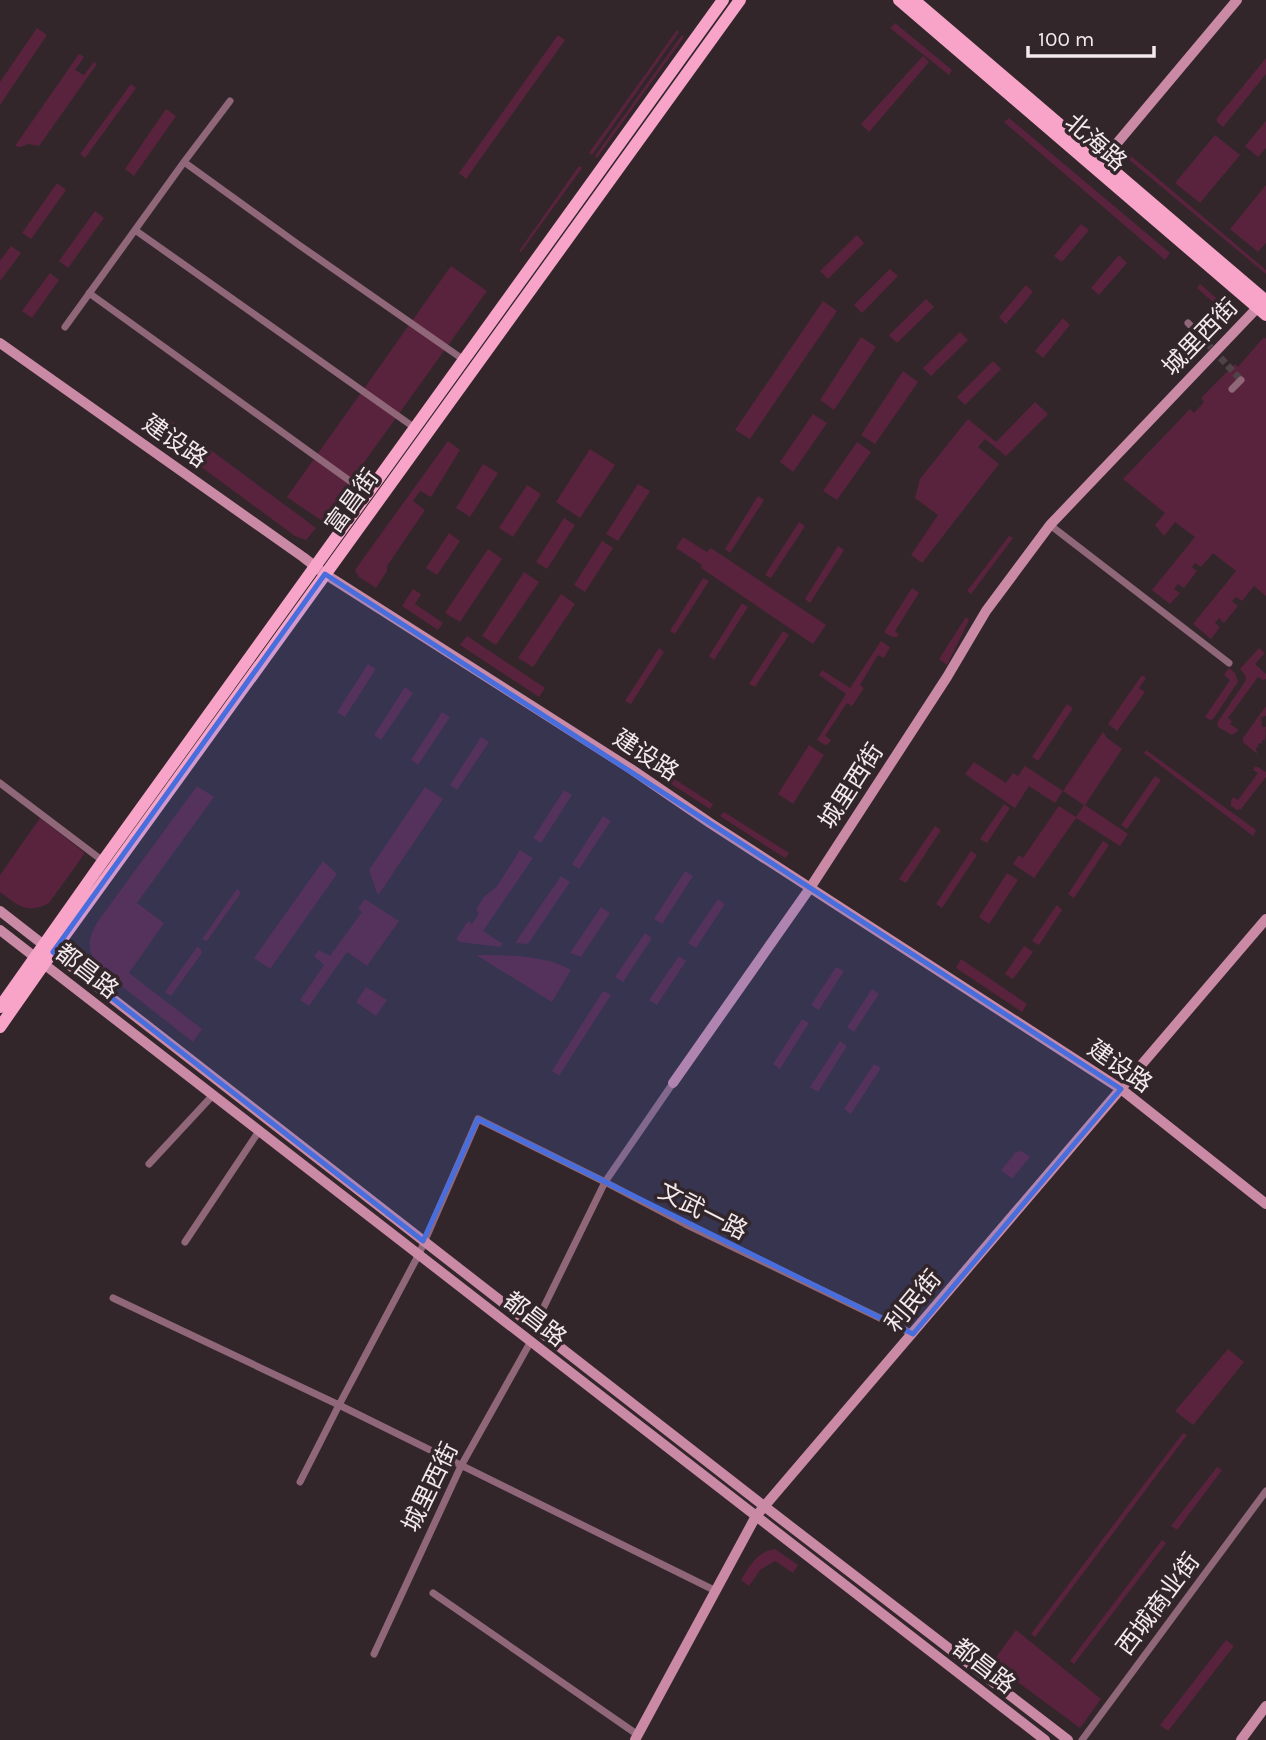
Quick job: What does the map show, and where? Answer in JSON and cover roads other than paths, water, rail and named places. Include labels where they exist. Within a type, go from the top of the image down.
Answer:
[{"type":"main road","name":"富昌街","points":[[48,948],[103,861],[321,570],[368,494],[723,0]]},
{"type":"main road","name":"富昌街","points":[[0,1007],[48,948],[321,570],[740,0]]},
{"type":"main road","name":"北海路","points":[[899,0],[1099,165]]},
{"type":"main road","name":"北海路","points":[[914,0],[1263,308]]},
{"type":"main road","name":"富昌街","points":[[0,1027],[39,960]]},
{"type":"street","points":[[1099,165],[1237,0]]},
{"type":"street","points":[[65,327],[230,101]]},
{"type":"street","points":[[184,162],[464,360]]},
{"type":"street","points":[[135,230],[415,428]]},
{"type":"street","points":[[89,293],[368,494]]},
{"type":"street","name":"城里西街","points":[[534,1327],[605,1182],[810,888],[947,677],[986,611],[1050,525],[1263,308]]},
{"type":"street","name":"建设路","points":[[0,343],[321,570],[1121,1089],[1266,1204]]},
{"type":"street","points":[[1232,389],[1241,380]]},
{"type":"street","points":[[1050,525],[1229,663]]},
{"type":"street","points":[[0,783],[103,861]]},
{"type":"street","name":"都昌路","points":[[0,911],[1068,1740]]},
{"type":"street","name":"利民街","points":[[636,1737],[756,1516],[1266,919]]},
{"type":"street","name":"都昌路","points":[[0,930],[1045,1740]]},
{"type":"street","points":[[149,1164],[213,1095]]},
{"type":"street","name":"文武一路","points":[[424,1241],[478,1119],[685,1224],[914,1334]]},
{"type":"street","points":[[185,1242],[259,1130]]},
{"type":"street","points":[[300,1482],[424,1241]]},
{"type":"street","points":[[113,1297],[716,1591]]},
{"type":"street","name":"城里西街","points":[[374,1654],[461,1466],[531,1341]]},
{"type":"street","name":"西城商业街","points":[[1082,1740],[1266,1491]]},
{"type":"street","points":[[433,1593],[636,1737]]},
{"type":"street","points":[[1241,1740],[1266,1706]]},
{"type":"tunnel","points":[[1192,327],[1241,380]]}]
